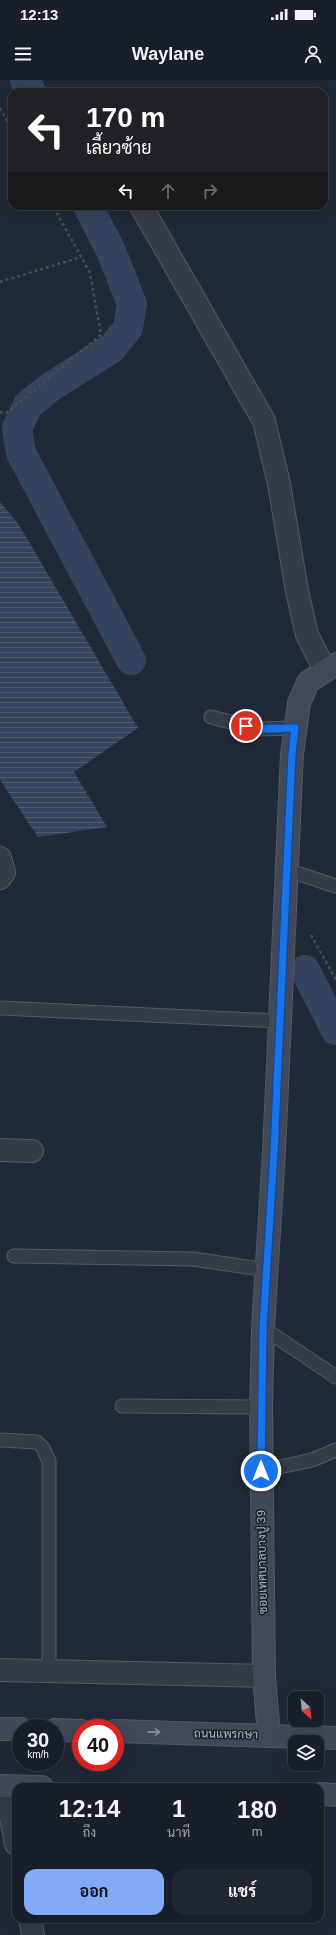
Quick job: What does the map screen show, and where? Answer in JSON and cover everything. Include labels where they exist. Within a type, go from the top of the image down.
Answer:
[{"type":"street","points":[[143,210],[264,421],[279,484],[297,591],[307,634],[330,667]]},
{"type":"street","name":"ซอยเทศบาลบางปู 39","points":[[269,1735],[264,1676],[261,1407],[263,1328],[292,754],[299,703],[308,682],[330,667]]},
{"type":"street","points":[[0,858],[4,872],[0,878]]},
{"type":"street","points":[[0,1150],[32,1151]]},
{"type":"street","points":[[0,1670],[264,1676]]},
{"type":"street","points":[[0,1729],[12,1729]]},
{"type":"street","name":"ถนนแพรกษา","points":[[124,1731],[336,1738]]},
{"type":"street","points":[[12,1786],[2,1786],[12,1827]]},
{"type":"street","points":[[324,1794],[336,1795]]},
{"type":"street","points":[[31,1923],[33,1935]]},
{"type":"lane","points":[[211,717],[258,729],[295,728]]},
{"type":"lane","points":[[287,870],[336,886]]},
{"type":"lane","points":[[0,1008],[279,1021]]},
{"type":"lane","points":[[14,1256],[193,1259],[267,1270]]},
{"type":"lane","points":[[263,1328],[336,1377]]},
{"type":"lane","points":[[122,1406],[261,1407]]},
{"type":"lane","points":[[0,1440],[38,1442],[43,1448],[49,1461],[49,1671]]},
{"type":"lane","points":[[261,1471],[312,1460],[336,1450]]},
{"type":"path","points":[[0,108],[8,123]]},
{"type":"path","points":[[0,412],[6,414],[101,335],[90,273],[55,210]]},
{"type":"path","points":[[0,282],[81,257]]},
{"type":"path","points":[[309,932],[336,980]]},
{"type":"water","points":[[0,502],[19,525],[138,728],[74,772],[107,827],[38,837],[0,780]]},
{"type":"waterway","points":[[25,80],[29,88]]},
{"type":"waterway","points":[[90,210],[111,251],[132,304],[128,328],[112,348],[49,388],[28,405],[17,428],[21,453],[131,660]]},
{"type":"waterway","points":[[305,970],[336,1030]]},
{"type":"route","points":[[246,726],[258,729],[295,728],[292,754],[274,1152],[263,1328],[261,1471]]}]
